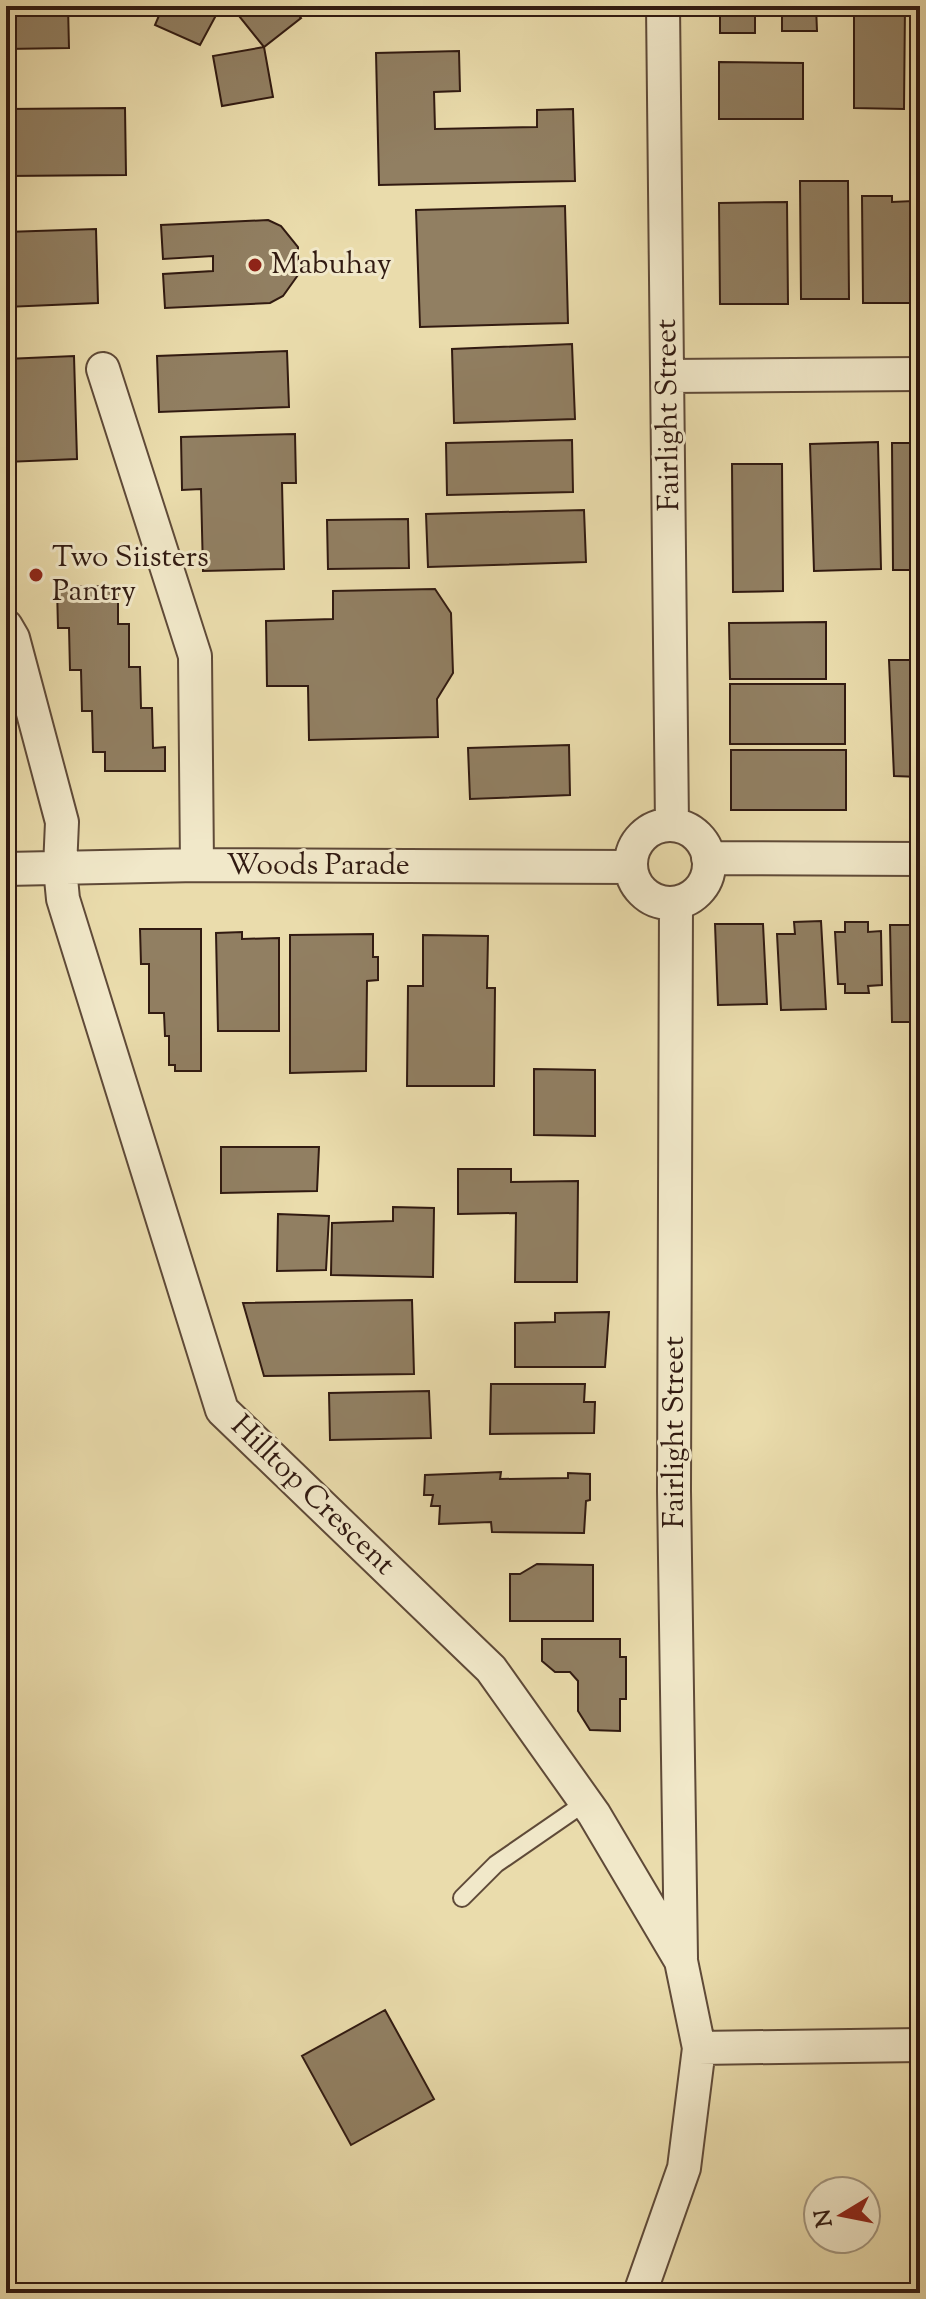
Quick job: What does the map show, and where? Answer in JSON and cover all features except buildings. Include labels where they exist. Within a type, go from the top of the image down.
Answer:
[{"type":"street","name":"Fairlight Street","points":[[663,6],[672,825]]},
{"type":"street","points":[[103,369],[195,656],[197,865]]},
{"type":"street","points":[[669,376],[920,374]]},
{"type":"street","name":"Hilltop Crescent","points":[[6,626],[13,638],[62,822],[60,868],[63,899],[222,1410],[491,1669],[586,1802],[681,1961],[699,2048],[684,2168],[652,2285]]},
{"type":"street","points":[[672,825],[696,835],[708,858],[708,870],[698,892],[676,903],[652,899],[642,892],[634,881],[631,867],[632,854],[647,832],[659,826],[672,825]]},
{"type":"street","points":[[708,858],[920,859]]},
{"type":"street","name":"Woods Parade","points":[[6,869],[197,865],[631,867]]},
{"type":"street","name":"Fairlight Street","points":[[676,903],[674,1491],[681,1961]]},
{"type":"street","points":[[699,2048],[920,2045]]},
{"type":"lane","points":[[462,1898],[496,1864],[586,1802]]},
{"type":"place","name":"Mabuhay","points":[[255,265]]},
{"type":"place","name":"Two Siisters Pantry","points":[[36,575]]}]
